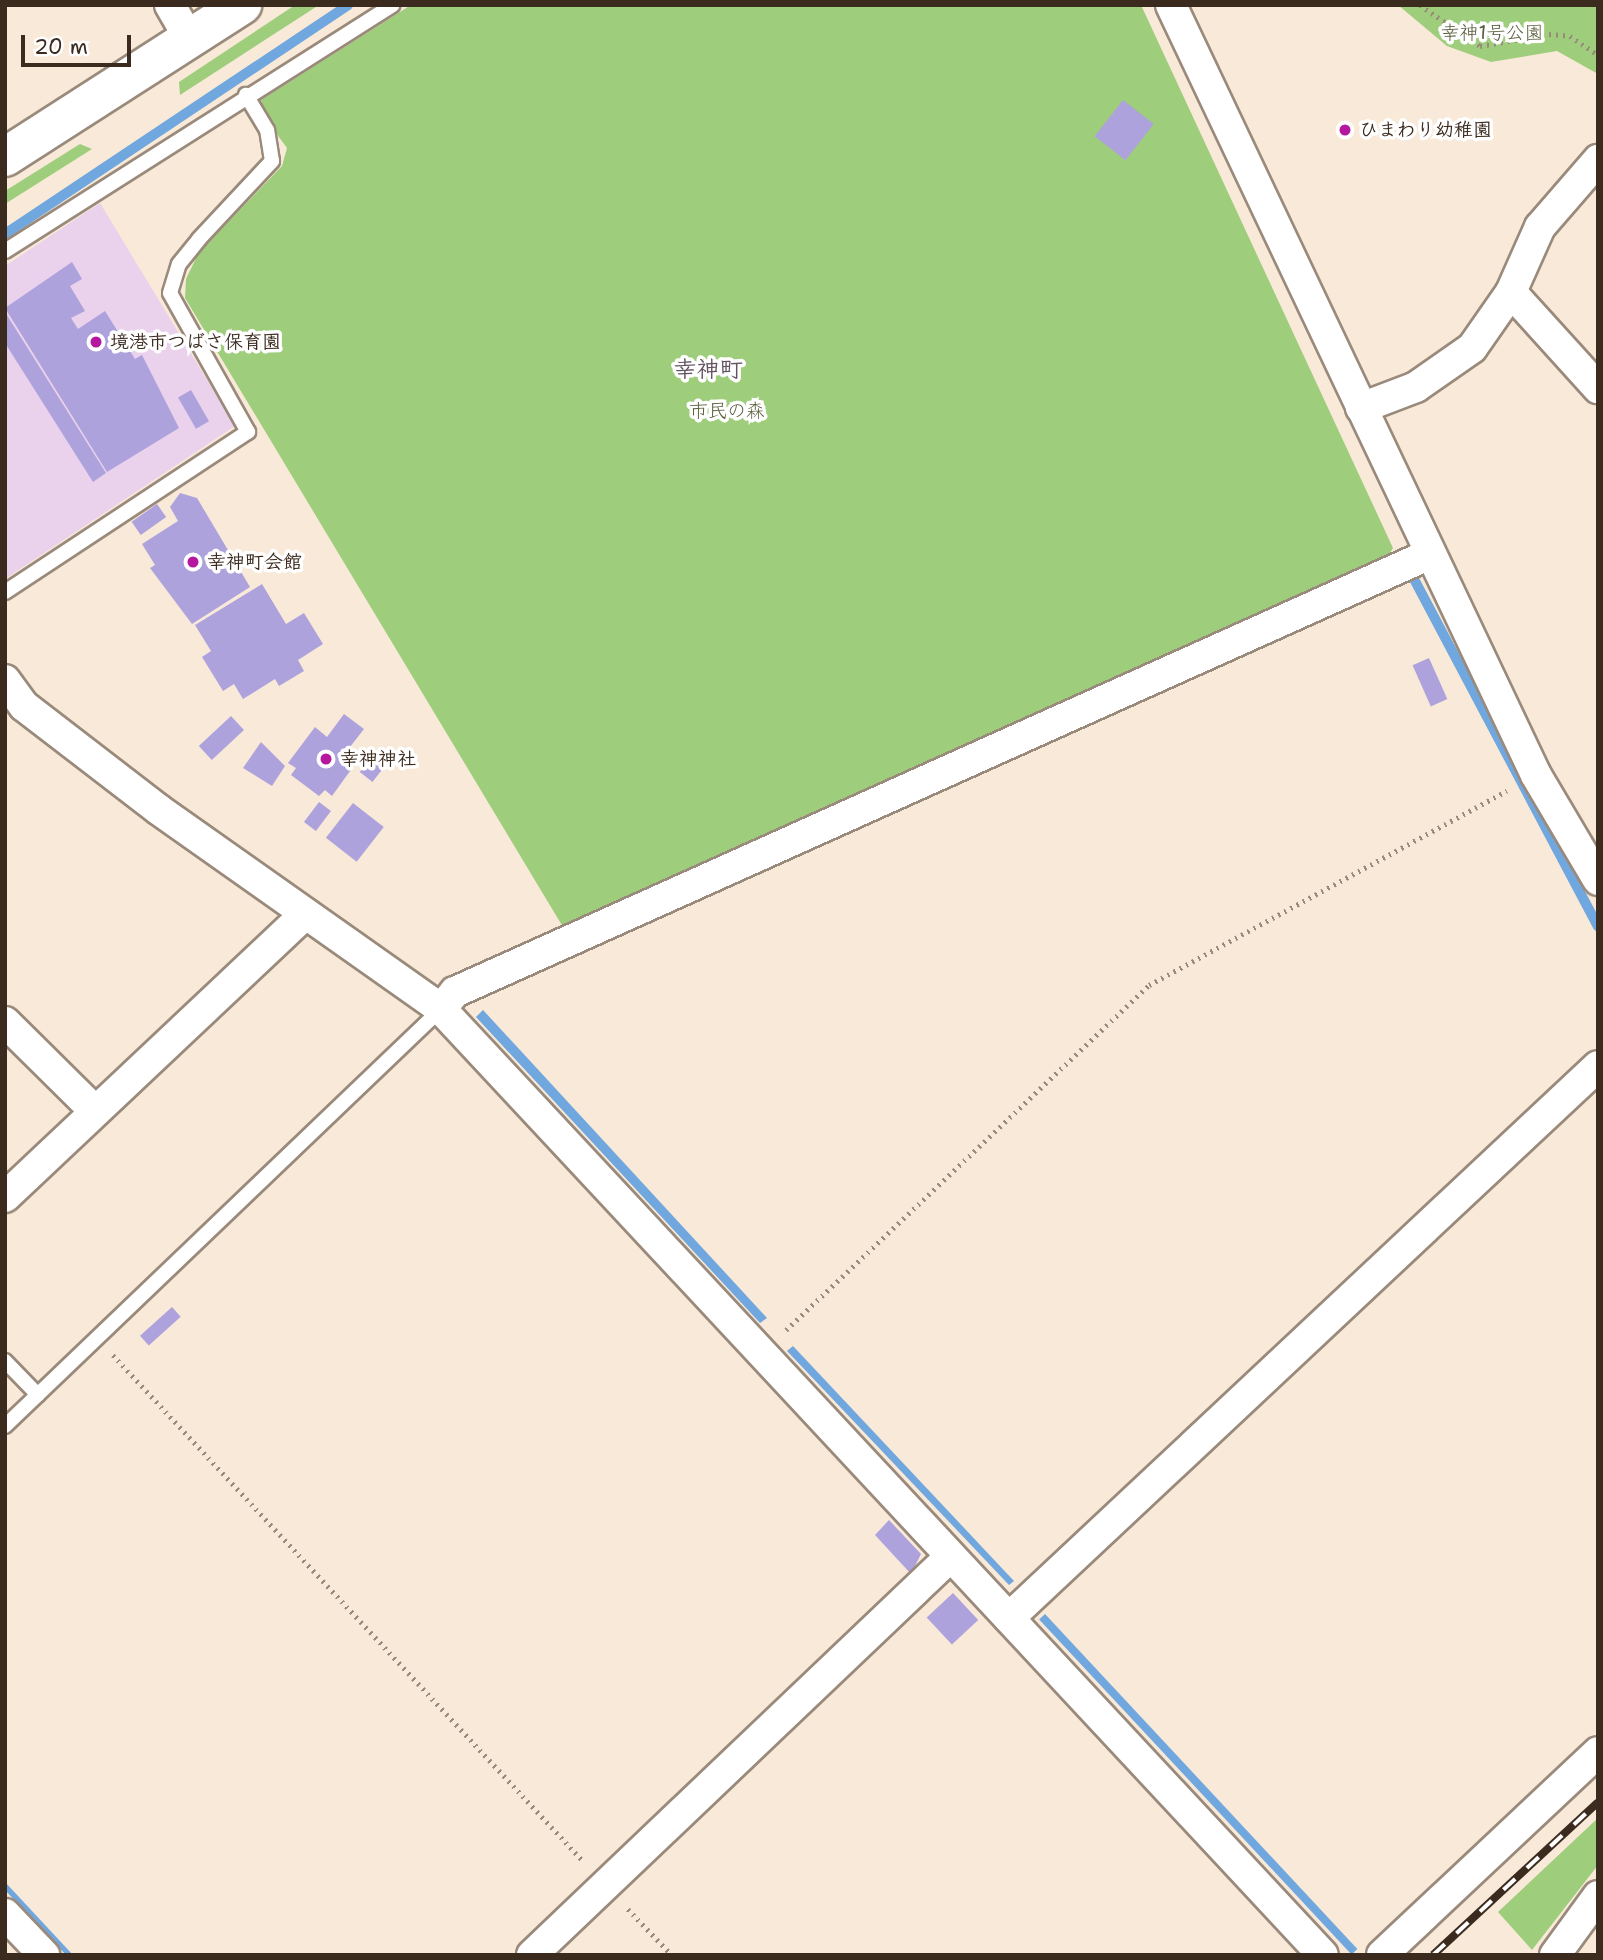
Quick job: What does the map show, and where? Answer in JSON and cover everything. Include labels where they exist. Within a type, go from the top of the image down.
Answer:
[{"type":"main road","points":[[5,157],[243,5]]},
{"type":"street","points":[[170,5],[190,39]]},
{"type":"street","points":[[1171,5],[1428,555],[1536,775],[1598,880]]},
{"type":"street","points":[[1360,408],[1416,387],[1472,348],[1511,292],[1540,227],[1598,160]]},
{"type":"street","points":[[1511,292],[1598,388]]},
{"type":"street","points":[[441,1009],[455,992],[1428,555]]},
{"type":"street","points":[[5,680],[24,706],[305,914],[441,1009],[1323,1955]]},
{"type":"street","points":[[5,1197],[93,1110],[305,914]]},
{"type":"street","points":[[5,1021],[93,1110]]},
{"type":"street","points":[[1009,1618],[1598,1066]]},
{"type":"street","points":[[532,1955],[950,1557]]},
{"type":"street","points":[[1382,1955],[1598,1752]]},
{"type":"street","points":[[1555,1955],[1598,1896]]},
{"type":"street","points":[[5,1913],[44,1955]]},
{"type":"lane","points":[[5,251],[246,95],[392,5]]},
{"type":"lane","points":[[5,593],[248,432],[170,293],[179,264],[198,239],[272,161],[267,130],[246,95]]},
{"type":"lane","points":[[5,1426],[441,1009]]},
{"type":"lane","points":[[5,1361],[38,1395]]},
{"type":"path","points":[[1420,5],[1480,46],[1549,34],[1570,36],[1598,55]]},
{"type":"path","points":[[760,1354],[1149,985],[1536,775]]},
{"type":"path","points":[[99,1339],[672,1955]]},
{"type":"shaded area","name":"境港市つばさ保育園","points":[[100,203],[235,426],[5,579],[5,266]]},
{"type":"green space","points":[[295,5],[319,5],[180,95],[179,82]]},
{"type":"green space","name":"市民の森","points":[[411,5],[1141,5],[1393,548],[1386,559],[566,932],[185,298],[186,279],[199,252],[282,166],[287,148],[265,118],[261,100]]},
{"type":"green space","name":"幸神1号公園","points":[[1398,5],[1598,5],[1598,74],[1557,51],[1491,62],[1447,46]]},
{"type":"green space","points":[[80,144],[92,149],[5,204],[5,191]]},
{"type":"green space","points":[[1598,1818],[1598,1865],[1532,1950],[1498,1912]]},
{"type":"water","points":[[483,1010],[767,1318],[760,1323],[476,1017]]},
{"type":"water","points":[[793,1346],[1014,1581],[1009,1585],[787,1351]]},
{"type":"water","points":[[1045,1614],[1357,1949],[1352,1954],[1039,1619]]},
{"type":"water","points":[[5,1882],[73,1955],[66,1955],[5,1890]]},
{"type":"building","points":[[1123,100],[1154,124],[1125,160],[1095,136]]},
{"type":"building","points":[[72,262],[82,279],[70,286],[85,311],[71,318],[78,329],[105,311],[135,359],[142,355],[179,428],[107,472],[5,308]]},
{"type":"building","points":[[5,312],[106,473],[93,482],[5,343]]},
{"type":"building","points":[[191,390],[209,421],[196,429],[178,398]]},
{"type":"building","points":[[180,493],[197,498],[250,587],[192,624],[150,568],[155,565],[142,544],[178,521],[170,507]]},
{"type":"building","points":[[157,504],[166,517],[141,535],[132,522]]},
{"type":"building","points":[[262,584],[286,624],[304,613],[323,644],[298,660],[304,671],[279,686],[275,679],[243,699],[234,684],[223,691],[202,657],[211,651],[195,625]]},
{"type":"building","points":[[1429,658],[1447,699],[1431,706],[1413,665]]},
{"type":"building","points":[[344,714],[364,729],[346,752],[358,760],[332,796],[325,790],[319,796],[291,775],[296,768],[288,763],[315,727],[327,737]]},
{"type":"building","points":[[231,716],[244,730],[212,760],[199,746]]},
{"type":"building","points":[[261,742],[285,766],[272,786],[243,768]]},
{"type":"building","points":[[374,754],[387,764],[372,782],[360,772]]},
{"type":"building","points":[[319,802],[331,811],[316,831],[304,822]]},
{"type":"building","points":[[353,803],[384,827],[357,862],[326,838]]},
{"type":"building","points":[[172,1307],[181,1317],[149,1345],[140,1336]]},
{"type":"building","points":[[889,1520],[921,1554],[911,1574],[875,1535]]},
{"type":"building","points":[[953,1593],[978,1620],[952,1645],[927,1618]]},
{"type":"waterway","points":[[5,234],[348,5]]},
{"type":"waterway","points":[[1414,579],[1598,926]]},
{"type":"railway","points":[[1433,1955],[1598,1802]]},
{"type":"place","name":"ひまわり幼稚園","points":[[1345,130]]},
{"type":"place","name":"境港市つばさ保育園","points":[[96,342]]},
{"type":"place","name":"幸神町会館","points":[[193,562]]},
{"type":"place","name":"幸神神社","points":[[326,759]]},
{"type":"district","name":"幸神町","points":[[708,369]]}]
